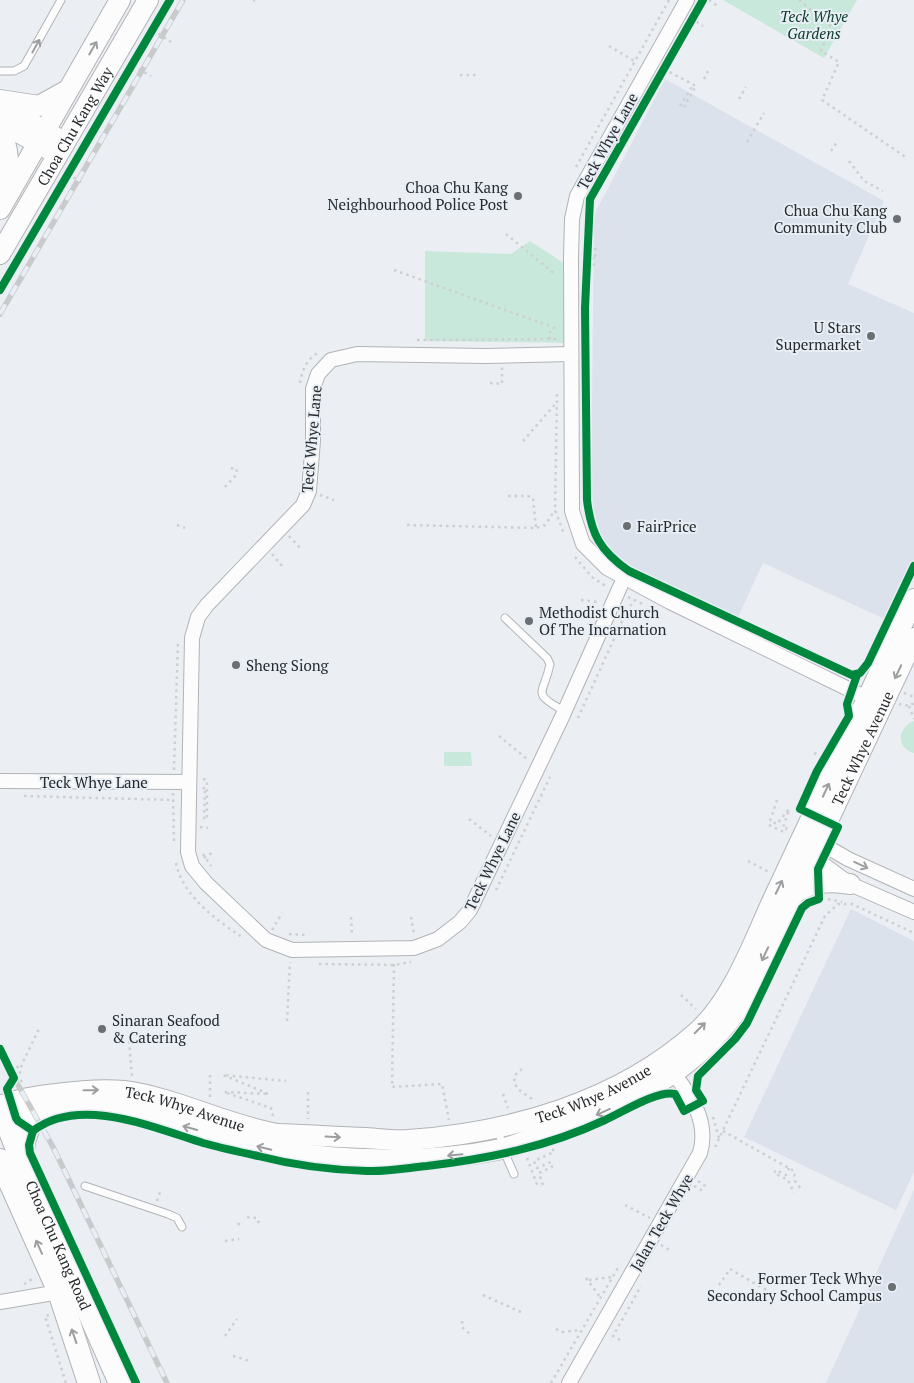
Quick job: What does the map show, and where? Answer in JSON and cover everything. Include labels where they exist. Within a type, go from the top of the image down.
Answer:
[{"type":"main road","name":"Choa Chu Kang Way","points":[[3,203],[120,0]]},
{"type":"main road","name":"Choa Chu Kang Way","points":[[0,254],[66,154],[148,0]]},
{"type":"main road","points":[[0,100],[38,106],[68,90]]},
{"type":"main road","points":[[0,105],[66,154]]},
{"type":"main road","points":[[0,122],[41,137]]},
{"type":"main road","points":[[0,132],[4,138],[8,168],[3,203]]},
{"type":"main road","name":"Teck Whye Avenue","points":[[886,705],[914,599]]},
{"type":"main road","name":"Teck Whye Avenue","points":[[4,1112],[88,1090],[124,1092],[157,1099],[247,1128],[278,1134],[406,1141],[498,1128],[593,1097],[669,1067],[728,994],[801,837],[886,705],[914,638]]},
{"type":"main road","name":"Teck Whye Avenue","points":[[4,1112],[34,1112],[66,1106],[122,1108],[266,1149],[326,1156],[404,1160],[503,1149],[599,1114],[669,1067],[730,1022],[743,1001],[793,894],[801,837]]},
{"type":"main road","points":[[793,894],[806,886],[819,890],[850,884]]},
{"type":"main road","name":"Choa Chu Kang Road","points":[[4,1112],[22,1162],[120,1383]]},
{"type":"main road","points":[[22,1162],[24,1141],[34,1112]]},
{"type":"main road","name":"Choa Chu Kang Road","points":[[0,1160],[59,1292],[90,1383]]},
{"type":"street","name":"Teck Whye Lane","points":[[696,8],[653,73],[577,196],[572,219],[572,511],[574,519],[583,544],[596,559],[624,578],[886,705]]},
{"type":"street","name":"Teck Whye Lane","points":[[571,354],[476,356],[356,354],[331,360],[318,374],[313,389],[314,440],[309,491],[303,505],[198,617],[191,649],[195,785],[188,852],[197,875],[266,940],[292,950],[394,950],[416,948],[438,939],[460,922],[470,910],[564,711],[610,592],[624,578]]},
{"type":"street","name":"Teck Whye Lane","points":[[0,781],[173,782],[195,785]]},
{"type":"street","points":[[801,837],[831,871],[850,884],[914,912]]},
{"type":"street","points":[[801,837],[914,889]]},
{"type":"street","name":"Jalan Teck Whye","points":[[569,1383],[700,1153],[704,1138],[703,1124],[697,1111],[669,1067]]},
{"type":"street","points":[[0,1302],[59,1292]]},
{"type":"lane","points":[[0,71],[14,71],[24,66],[61,0]]},
{"type":"lane","points":[[505,618],[547,658],[550,664],[542,696],[546,701],[564,711]]},
{"type":"lane","points":[[498,1128],[503,1149],[514,1174]]},
{"type":"lane","points":[[85,1186],[168,1214],[177,1218],[182,1227]]},
{"type":"path","points":[[709,0],[719,7]]},
{"type":"path","points":[[799,0],[830,25],[821,51],[839,62],[822,100],[907,158]]},
{"type":"path","points":[[696,8],[703,26]]},
{"type":"path","points":[[688,27],[696,8]]},
{"type":"path","points":[[153,30],[172,42]]},
{"type":"path","points":[[609,46],[653,73],[664,68],[669,59]]},
{"type":"path","points":[[128,75],[135,63],[151,76]]},
{"type":"path","points":[[664,68],[696,86],[684,107]]},
{"type":"path","points":[[704,79],[708,71]]},
{"type":"path","points":[[460,75],[478,75]]},
{"type":"path","points":[[680,106],[693,85]]},
{"type":"path","points":[[739,98],[746,87]]},
{"type":"path","points":[[747,142],[764,113]]},
{"type":"path","points":[[831,151],[837,142]]},
{"type":"path","points":[[63,182],[68,174],[66,154]]},
{"type":"path","points":[[850,161],[864,181],[883,191]]},
{"type":"path","points":[[68,174],[84,184]]},
{"type":"path","points":[[506,234],[556,275]]},
{"type":"path","points":[[586,274],[587,241]]},
{"type":"path","points":[[594,269],[595,248]]},
{"type":"path","points":[[394,270],[558,329]]},
{"type":"path","points":[[549,326],[551,335],[549,339]]},
{"type":"path","points":[[414,340],[558,339]]},
{"type":"path","points":[[300,388],[303,369],[313,355],[320,352]]},
{"type":"path","points":[[493,369],[512,369]]},
{"type":"path","points":[[490,383],[502,384],[502,369]]},
{"type":"path","points":[[557,385],[555,510],[566,537]]},
{"type":"path","points":[[523,441],[557,402]]},
{"type":"path","points":[[225,487],[236,475],[237,469],[228,468]]},
{"type":"path","points":[[320,495],[334,500]]},
{"type":"path","points":[[508,496],[528,496],[533,498],[536,528]]},
{"type":"path","points":[[407,525],[536,528],[545,525],[555,510]]},
{"type":"path","points":[[178,525],[185,528]]},
{"type":"path","points":[[283,541],[294,528]]},
{"type":"path","points":[[293,540],[302,550]]},
{"type":"path","points":[[265,558],[277,547]]},
{"type":"path","points":[[572,550],[578,562],[610,592],[650,607]]},
{"type":"path","points":[[275,557],[282,566]]},
{"type":"path","points":[[581,600],[597,602]]},
{"type":"path","points":[[597,611],[601,603]]},
{"type":"path","points":[[175,849],[173,782],[176,648],[179,634]]},
{"type":"path","points":[[886,705],[903,692],[905,688]]},
{"type":"path","points":[[903,692],[914,697]]},
{"type":"path","points":[[886,705],[909,706],[914,703]]},
{"type":"path","points":[[909,706],[914,719]]},
{"type":"path","points":[[499,736],[527,759]]},
{"type":"path","points":[[814,753],[821,760],[830,749]]},
{"type":"path","points":[[523,767],[530,752]]},
{"type":"path","points":[[203,779],[207,780],[207,819]]},
{"type":"path","points":[[195,785],[201,835]]},
{"type":"path","points":[[20,796],[173,800]]},
{"type":"path","points":[[777,800],[770,821],[776,824],[789,809],[783,828],[801,837]]},
{"type":"path","points":[[469,819],[491,836]]},
{"type":"path","points":[[769,826],[784,833]]},
{"type":"path","points":[[203,828],[208,828]]},
{"type":"path","points":[[488,844],[495,828]]},
{"type":"path","points":[[201,850],[213,870]]},
{"type":"path","points":[[206,858],[216,851]]},
{"type":"path","points":[[176,858],[182,881],[194,898],[230,929],[249,942]]},
{"type":"path","points":[[748,861],[765,870]]},
{"type":"path","points":[[767,880],[774,865]]},
{"type":"path","points":[[819,890],[914,932]]},
{"type":"path","points":[[713,1152],[825,916],[844,902]]},
{"type":"path","points":[[272,929],[282,913]]},
{"type":"path","points":[[351,917],[352,932]]},
{"type":"path","points":[[411,917],[413,931]]},
{"type":"path","points":[[268,925],[277,931]]},
{"type":"path","points":[[405,936],[422,932]]},
{"type":"path","points":[[282,933],[316,936]]},
{"type":"path","points":[[343,938],[352,939]]},
{"type":"path","points":[[287,1021],[292,950]]},
{"type":"path","points":[[394,950],[392,1087],[442,1084],[448,1116]]},
{"type":"path","points":[[681,994],[695,1008]]},
{"type":"path","points":[[694,1016],[699,1011]]},
{"type":"path","points":[[18,1080],[22,1064],[40,1027]]},
{"type":"path","points":[[129,1041],[132,1074]]},
{"type":"path","points":[[4,1112],[7,1089],[14,1078],[9,1067],[22,1064]]},
{"type":"path","points":[[522,1069],[515,1075],[514,1083],[519,1090],[535,1101],[540,1108]]},
{"type":"path","points":[[210,1072],[210,1098]]},
{"type":"path","points":[[274,1118],[271,1108],[224,1092],[269,1094],[223,1074],[286,1081]]},
{"type":"path","points":[[308,1092],[308,1112]]},
{"type":"path","points":[[503,1094],[509,1111]]},
{"type":"path","points":[[302,1122],[308,1123]]},
{"type":"path","points":[[723,1132],[794,1171],[795,1181],[801,1189]]},
{"type":"path","points":[[543,1147],[560,1138]]},
{"type":"path","points":[[543,1147],[552,1146],[554,1152],[534,1161],[537,1168],[550,1162],[552,1167],[539,1172],[543,1185]]},
{"type":"path","points":[[526,1156],[538,1187]]},
{"type":"path","points":[[789,1168],[786,1175],[776,1170],[774,1173],[788,1180],[794,1194]]},
{"type":"path","points":[[689,1194],[701,1173]]},
{"type":"path","points":[[697,1181],[708,1187]]},
{"type":"path","points":[[625,1205],[657,1226]]},
{"type":"path","points":[[652,1210],[660,1245],[671,1251]]},
{"type":"path","points":[[248,1218],[257,1218],[259,1223]]},
{"type":"path","points":[[238,1223],[242,1228]]},
{"type":"path","points":[[226,1241],[239,1239]]},
{"type":"path","points":[[551,1383],[622,1260]]},
{"type":"path","points":[[719,1285],[730,1269],[775,1295]]},
{"type":"path","points":[[600,1298],[587,1279],[612,1277]]},
{"type":"path","points":[[620,1340],[613,1336],[643,1281]]},
{"type":"path","points":[[483,1295],[523,1314]]},
{"type":"path","points":[[52,1314],[45,1316],[66,1383]]},
{"type":"path","points":[[224,1336],[237,1319]]},
{"type":"path","points":[[462,1322],[462,1326],[472,1336]]},
{"type":"path","points":[[556,1330],[562,1332],[581,1330],[596,1336]]},
{"type":"path","points":[[233,1356],[250,1361]]},
{"type":"shaded area","points":[[665,79],[884,201],[848,284],[914,313],[914,570],[891,622],[763,563],[736,621],[629,569],[607,549],[595,526],[591,502],[594,215]]},
{"type":"shaded area","points":[[851,909],[914,941],[914,1172],[896,1210],[744,1137]]},
{"type":"shaded area","name":"Former Teck Whye Secondary School Campus","points":[[914,1190],[914,1383],[826,1383]]},
{"type":"green space","name":"Teck Whye Gardens","points":[[723,0],[857,0],[824,58]]},
{"type":"green space","points":[[530,241],[577,272],[575,343],[425,341],[425,251],[511,254]]},
{"type":"green space","points":[[914,721],[914,753],[904,747],[901,737],[905,728]]},
{"type":"green space","points":[[444,752],[471,752],[472,766],[444,766]]},
{"type":"railway","points":[[0,314],[183,0]]},
{"type":"railway","points":[[0,1053],[53,1147],[167,1383]]},
{"type":"cycle path","points":[[0,290],[170,0]]},
{"type":"cycle path","points":[[703,0],[590,199],[585,308],[587,500],[594,532],[604,549],[629,571],[852,675],[860,673],[868,663],[914,566]]},
{"type":"cycle path","points":[[136,1383],[30,1153],[29,1145],[33,1131],[52,1121],[72,1116],[94,1115],[140,1123],[210,1145],[285,1162],[340,1170],[382,1171],[474,1159],[540,1144],[605,1120],[640,1102],[659,1095],[675,1094],[684,1111],[703,1101],[696,1090],[698,1076],[735,1039],[747,1023],[802,908],[808,903],[819,899],[818,869],[838,827],[800,809],[817,771],[849,716],[847,704],[857,675]]},
{"type":"cycle path","points":[[0,1049],[14,1078],[7,1089],[16,1118],[33,1131]]},
{"type":"place","name":"Choa Chu Kang Neighbourhood Police Post","points":[[518,196]]},
{"type":"place","name":"Chua Chu Kang Community Club","points":[[897,219]]},
{"type":"place","name":"U Stars Supermarket","points":[[871,336]]},
{"type":"place","name":"FairPrice","points":[[627,526]]},
{"type":"place","name":"Methodist Church Of The Incarnation","points":[[529,621]]},
{"type":"place","name":"Sheng Siong","points":[[236,665]]},
{"type":"place","name":"Sinaran Seafood & Catering","points":[[102,1029]]},
{"type":"place","name":"Former Teck Whye Secondary School Campus","points":[[892,1287]]}]
